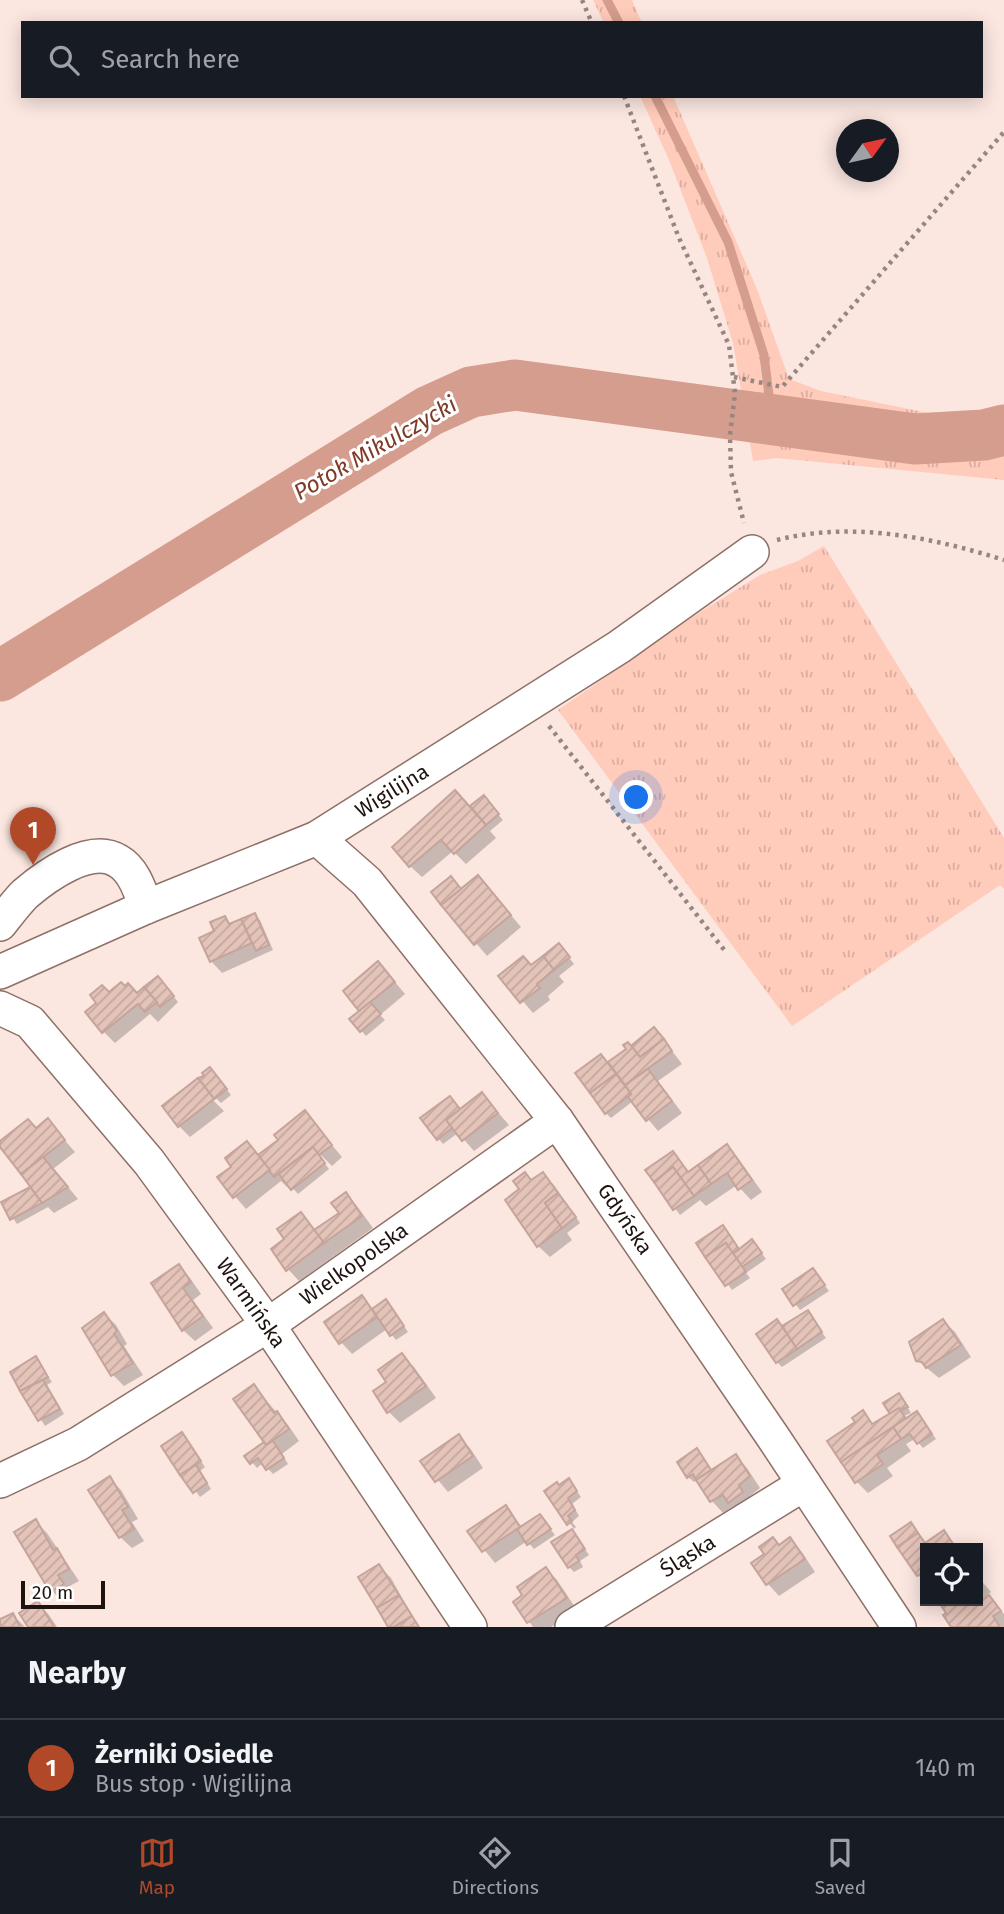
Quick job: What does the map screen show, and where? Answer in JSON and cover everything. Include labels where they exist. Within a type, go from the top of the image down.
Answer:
[{"type":"street","name":"Wigilijna","points":[[0,972],[146,907],[317,838],[620,647],[752,552]]},
{"type":"street","name":"Gdyńska","points":[[317,838],[367,882],[557,1121],[899,1627]]},
{"type":"street","points":[[0,924],[24,895],[60,869],[91,855],[118,860],[137,881],[146,907]]},
{"type":"street","name":"Warmińska","points":[[0,1008],[30,1022],[141,1152],[268,1325],[470,1627]]},
{"type":"street","name":"Wielkopolska","points":[[0,1481],[78,1444],[268,1325],[557,1121]]},
{"type":"street","name":"Śląska","points":[[572,1627],[804,1484]]},
{"type":"path","points":[[582,0],[591,21]]},
{"type":"path","points":[[625,98],[679,238],[729,345],[735,393],[730,435],[731,472],[752,552],[772,542],[807,533],[877,531],[964,547],[1004,560]]},
{"type":"path","points":[[734,377],[782,387],[1004,132]]},
{"type":"path","points":[[531,704],[725,951]]},
{"type":"green space","points":[[593,0],[632,0],[641,21],[603,21]]},
{"type":"green space","points":[[641,98],[674,98],[757,289],[789,379],[821,391],[943,416],[1004,411],[1004,480],[777,458],[753,461],[733,343],[707,258],[669,160]]},
{"type":"green space","points":[[824,546],[1004,838],[1004,889],[1000,885],[792,1026],[558,710],[694,616],[760,575],[798,561]]},
{"type":"building","points":[[455,790],[486,825],[454,854],[441,840],[409,867],[392,847]]},
{"type":"building","points":[[484,795],[499,814],[486,825],[470,806]]},
{"type":"building","points":[[478,875],[511,915],[474,945],[441,905]]},
{"type":"building","points":[[451,876],[461,889],[441,905],[431,892]]},
{"type":"building","points":[[255,913],[269,945],[256,951],[241,919]]},
{"type":"building","points":[[225,916],[229,924],[241,919],[252,943],[210,962],[199,938],[214,931],[210,922]]},
{"type":"building","points":[[559,943],[570,957],[554,970],[543,956]]},
{"type":"building","points":[[523,956],[531,965],[543,956],[554,970],[537,984],[540,988],[520,1003],[498,976]]},
{"type":"building","points":[[378,961],[395,982],[359,1011],[343,991]]},
{"type":"building","points":[[158,976],[174,996],[160,1007],[144,987]]},
{"type":"building","points":[[121,982],[125,986],[128,983],[137,993],[144,987],[157,1002],[145,1012],[138,1004],[102,1033],[85,1012],[96,1003],[90,995],[102,985],[109,992]]},
{"type":"building","points":[[370,1002],[381,1014],[360,1032],[349,1019]]},
{"type":"building","points":[[654,1027],[664,1039],[640,1057],[631,1046]]},
{"type":"building","points":[[664,1039],[672,1051],[625,1085],[608,1062],[626,1049],[623,1045],[628,1042],[640,1057]]},
{"type":"building","points":[[601,1054],[616,1074],[590,1093],[575,1073]]},
{"type":"building","points":[[210,1067],[227,1089],[214,1099],[198,1078],[204,1076],[202,1073]]},
{"type":"building","points":[[648,1069],[672,1101],[646,1121],[628,1097],[631,1094],[625,1085]]},
{"type":"building","points":[[616,1074],[631,1094],[605,1114],[590,1093]]},
{"type":"building","points":[[198,1078],[214,1099],[178,1127],[162,1106]]},
{"type":"building","points":[[482,1092],[498,1113],[462,1141],[446,1120]]},
{"type":"building","points":[[450,1096],[460,1109],[446,1120],[452,1128],[437,1140],[420,1118]]},
{"type":"building","points":[[305,1110],[332,1145],[319,1155],[313,1147],[274,1177],[258,1155],[278,1140],[274,1135]]},
{"type":"building","points":[[48,1118],[65,1140],[21,1174],[0,1147],[0,1141],[28,1119],[36,1128]]},
{"type":"building","points":[[247,1141],[270,1170],[233,1198],[217,1177],[231,1167],[225,1158]]},
{"type":"building","points":[[727,1144],[752,1180],[738,1190],[727,1173],[711,1184],[698,1165]]},
{"type":"building","points":[[313,1147],[325,1163],[291,1190],[279,1174]]},
{"type":"building","points":[[673,1151],[688,1172],[698,1165],[711,1184],[694,1196],[673,1167],[654,1182],[645,1170]]},
{"type":"building","points":[[43,1157],[68,1187],[42,1203],[21,1174]]},
{"type":"building","points":[[673,1167],[694,1196],[673,1210],[654,1182]]},
{"type":"building","points":[[525,1172],[531,1180],[543,1172],[558,1193],[545,1203],[562,1228],[537,1247],[505,1200],[519,1189],[513,1181]]},
{"type":"building","points":[[30,1187],[42,1203],[10,1220],[1,1202]]},
{"type":"building","points":[[346,1192],[362,1216],[324,1243],[314,1230],[339,1213],[331,1203]]},
{"type":"building","points":[[558,1193],[576,1217],[562,1228],[545,1203]]},
{"type":"building","points":[[301,1212],[324,1243],[286,1271],[271,1249],[284,1239],[277,1229]]},
{"type":"building","points":[[723,1225],[739,1249],[733,1254],[726,1243],[705,1257],[696,1243]]},
{"type":"building","points":[[752,1239],[762,1253],[742,1267],[733,1254]]},
{"type":"building","points":[[726,1243],[746,1272],[725,1286],[705,1257]]},
{"type":"building","points":[[179,1264],[191,1282],[183,1288],[203,1316],[182,1331],[151,1283]]},
{"type":"building","points":[[813,1268],[825,1285],[793,1306],[782,1289]]},
{"type":"building","points":[[362,1295],[377,1317],[339,1344],[324,1322]]},
{"type":"building","points":[[386,1299],[404,1326],[390,1336],[372,1309]]},
{"type":"building","points":[[808,1310],[822,1332],[797,1349],[782,1326]]},
{"type":"building","points":[[104,1312],[117,1331],[114,1334],[133,1363],[111,1376],[82,1328]]},
{"type":"building","points":[[777,1319],[797,1349],[776,1363],[756,1334]]},
{"type":"building","points":[[943,1319],[961,1345],[926,1368],[922,1362],[916,1361],[909,1342]]},
{"type":"building","points":[[402,1353],[426,1386],[387,1413],[373,1391],[386,1382],[378,1370]]},
{"type":"building","points":[[36,1356],[48,1377],[20,1391],[10,1372]]},
{"type":"building","points":[[43,1380],[60,1409],[38,1421],[20,1391]]},
{"type":"building","points":[[254,1384],[289,1429],[266,1445],[233,1399]]},
{"type":"building","points":[[899,1393],[908,1407],[901,1410],[899,1408],[890,1414],[883,1403]]},
{"type":"building","points":[[899,1408],[906,1419],[841,1462],[827,1441],[855,1422],[852,1418],[863,1410],[872,1424]]},
{"type":"building","points":[[917,1411],[932,1434],[917,1444],[910,1434],[901,1439],[893,1427]]},
{"type":"building","points":[[893,1427],[901,1439],[877,1455],[883,1464],[855,1483],[841,1462]]},
{"type":"building","points":[[182,1432],[201,1461],[180,1475],[161,1446]]},
{"type":"building","points":[[459,1434],[473,1456],[435,1482],[420,1461]]},
{"type":"building","points":[[273,1441],[284,1458],[266,1470],[258,1458],[250,1464],[244,1456],[264,1442],[266,1445]]},
{"type":"building","points":[[697,1448],[711,1470],[696,1480],[693,1474],[687,1478],[677,1462]]},
{"type":"building","points":[[736,1454],[750,1476],[739,1485],[743,1492],[728,1503],[723,1495],[710,1502],[696,1480]]},
{"type":"building","points":[[196,1465],[207,1483],[193,1493],[180,1475]]},
{"type":"building","points":[[110,1476],[128,1507],[122,1510],[134,1529],[119,1538],[88,1490]]},
{"type":"building","points":[[569,1478],[577,1491],[568,1498],[575,1510],[568,1516],[572,1521],[567,1525],[544,1491]]},
{"type":"building","points":[[506,1505],[520,1527],[482,1552],[467,1531]]},
{"type":"building","points":[[540,1514],[551,1529],[527,1545],[517,1529]]},
{"type":"building","points":[[36,1519],[53,1550],[57,1548],[69,1569],[58,1575],[64,1584],[50,1592],[14,1532]]},
{"type":"building","points":[[911,1522],[918,1533],[897,1547],[890,1536]]},
{"type":"building","points":[[572,1529],[585,1549],[576,1555],[579,1561],[568,1568],[551,1542]]},
{"type":"building","points":[[944,1530],[952,1543],[925,1543]]},
{"type":"building","points":[[918,1533],[925,1543],[920,1543],[920,1574],[917,1576],[897,1547]]},
{"type":"building","points":[[773,1537],[779,1545],[790,1537],[805,1559],[766,1585],[751,1563],[764,1554],[759,1547]]},
{"type":"building","points":[[379,1564],[399,1595],[377,1608],[358,1577]]},
{"type":"building","points":[[546,1567],[567,1598],[527,1623],[513,1602],[522,1595],[517,1587]]},
{"type":"building","points":[[399,1595],[412,1616],[394,1627],[388,1627],[377,1608]]},
{"type":"building","points":[[989,1595],[1001,1611],[993,1616],[1000,1627],[951,1627],[943,1615],[946,1613],[941,1606],[983,1606],[983,1600]]},
{"type":"building","points":[[38,1601],[54,1627],[28,1627],[19,1613]]},
{"type":"building","points":[[13,1613],[20,1627],[0,1627],[0,1619]]},
{"type":"building","points":[[412,1616],[419,1627],[394,1627]]},
{"type":"waterway","points":[[607,0],[618,21]]},
{"type":"waterway","points":[[656,98],[728,242],[764,355],[772,420]]},
{"type":"waterway","name":"Potok Mikulczycki","points":[[0,676],[429,411],[471,392],[515,385],[915,439],[984,435],[1004,430]]},
{"type":"place","name":"Żerniki Osiedle","points":[[33,865]]}]
